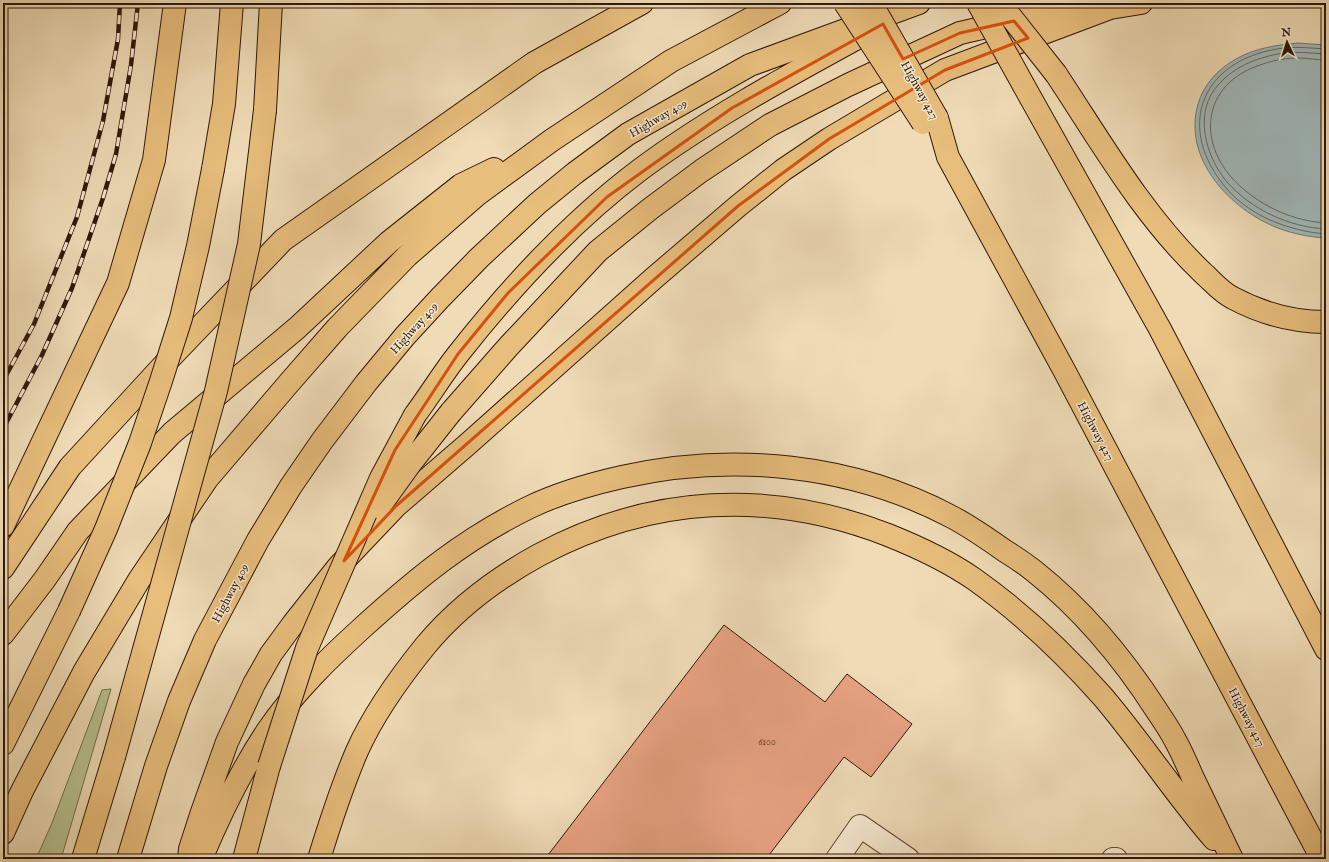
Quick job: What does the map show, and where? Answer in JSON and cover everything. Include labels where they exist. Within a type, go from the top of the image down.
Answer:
[{"type":"highway","points":[[3,526],[118,283],[154,160],[175,3]]},
{"type":"highway","points":[[3,744],[69,611],[106,529],[140,444],[181,318],[198,246],[224,104],[232,3]]},
{"type":"highway","points":[[83,859],[114,757],[216,391],[249,244],[264,110],[271,3]]},
{"type":"highway","points":[[3,568],[70,467],[171,356],[283,240],[534,63],[642,3]]},
{"type":"highway","points":[[3,833],[22,791],[84,672],[139,580],[207,479],[332,334],[407,256],[478,194],[552,140],[671,61],[780,3]]},
{"type":"highway","points":[[845,3],[930,120]]},
{"type":"highway","name":"Highway 427","points":[[871,3],[948,157],[1068,377],[1322,859]]},
{"type":"highway","points":[[244,859],[269,766],[307,648],[381,478],[415,415],[458,354],[508,293],[555,245],[607,197],[642,169],[732,108],[919,3]]},
{"type":"highway","name":"Highway 409","points":[[128,859],[156,766],[179,701],[205,640],[258,540],[291,486],[322,441],[366,382],[430,309],[479,258],[537,204],[628,134],[750,65],[919,3]]},
{"type":"highway","points":[[978,3],[1164,336],[1326,649]]},
{"type":"highway","points":[[1000,3],[1056,74],[1136,194],[1185,256],[1232,298],[1271,314],[1315,322],[1326,322]]},
{"type":"highway","points":[[340,571],[369,521],[390,491],[451,412],[508,347],[598,251],[690,179],[770,125],[848,85],[960,33],[1047,13],[1110,8],[1141,3]]},
{"type":"highway","points":[[189,859],[190,849],[226,742],[254,684],[271,654],[338,568],[396,506],[475,438],[654,278],[738,206],[790,166],[829,139],[945,70],[1110,8]]},
{"type":"highway","points":[[3,634],[45,579],[78,531],[172,433],[297,328],[389,242],[461,185],[552,140]]},
{"type":"highway","points":[[201,859],[222,811],[248,762],[269,729],[293,698],[352,638],[396,597],[433,566],[502,521],[532,505],[569,491],[643,472],[694,466],[743,464],[810,470],[842,476],[894,492],[952,517],[979,533],[1032,570],[1073,606],[1102,636],[1141,687],[1176,740],[1232,859]]},
{"type":"highway","points":[[319,859],[340,796],[358,749],[378,712],[402,677],[428,644],[456,614],[488,587],[521,565],[557,546],[598,528],[636,516],[671,508],[734,504],[773,506],[821,514],[870,528],[933,555],[972,577],[1019,614],[1062,652],[1104,698],[1192,814],[1232,859]]},
{"type":"lane","points":[[837,859],[860,826],[908,859]]},
{"type":"highlighted area","points":[[1014,21],[1028,38],[945,70],[829,139],[738,206],[396,506],[344,561],[395,450],[458,354],[508,293],[607,197],[732,108],[883,24],[903,59],[960,33]]},
{"type":"green space","points":[[111,689],[61,859],[36,859],[52,823],[102,690]]},
{"type":"water","points":[[1298,43],[1326,45],[1326,238],[1302,235],[1278,228],[1260,220],[1243,209],[1214,180],[1204,163],[1197,144],[1195,124],[1198,104],[1204,90],[1212,78],[1223,67],[1251,52],[1274,46]]},
{"type":"building","points":[[724,625],[825,702],[847,674],[912,724],[871,777],[844,757],[766,859],[545,859]]},
{"type":"railway","points":[[3,381],[34,324],[77,217],[103,121],[118,39],[120,3]]},
{"type":"railway","points":[[3,429],[42,355],[72,288],[103,198],[116,154],[131,65],[138,3]]}]
